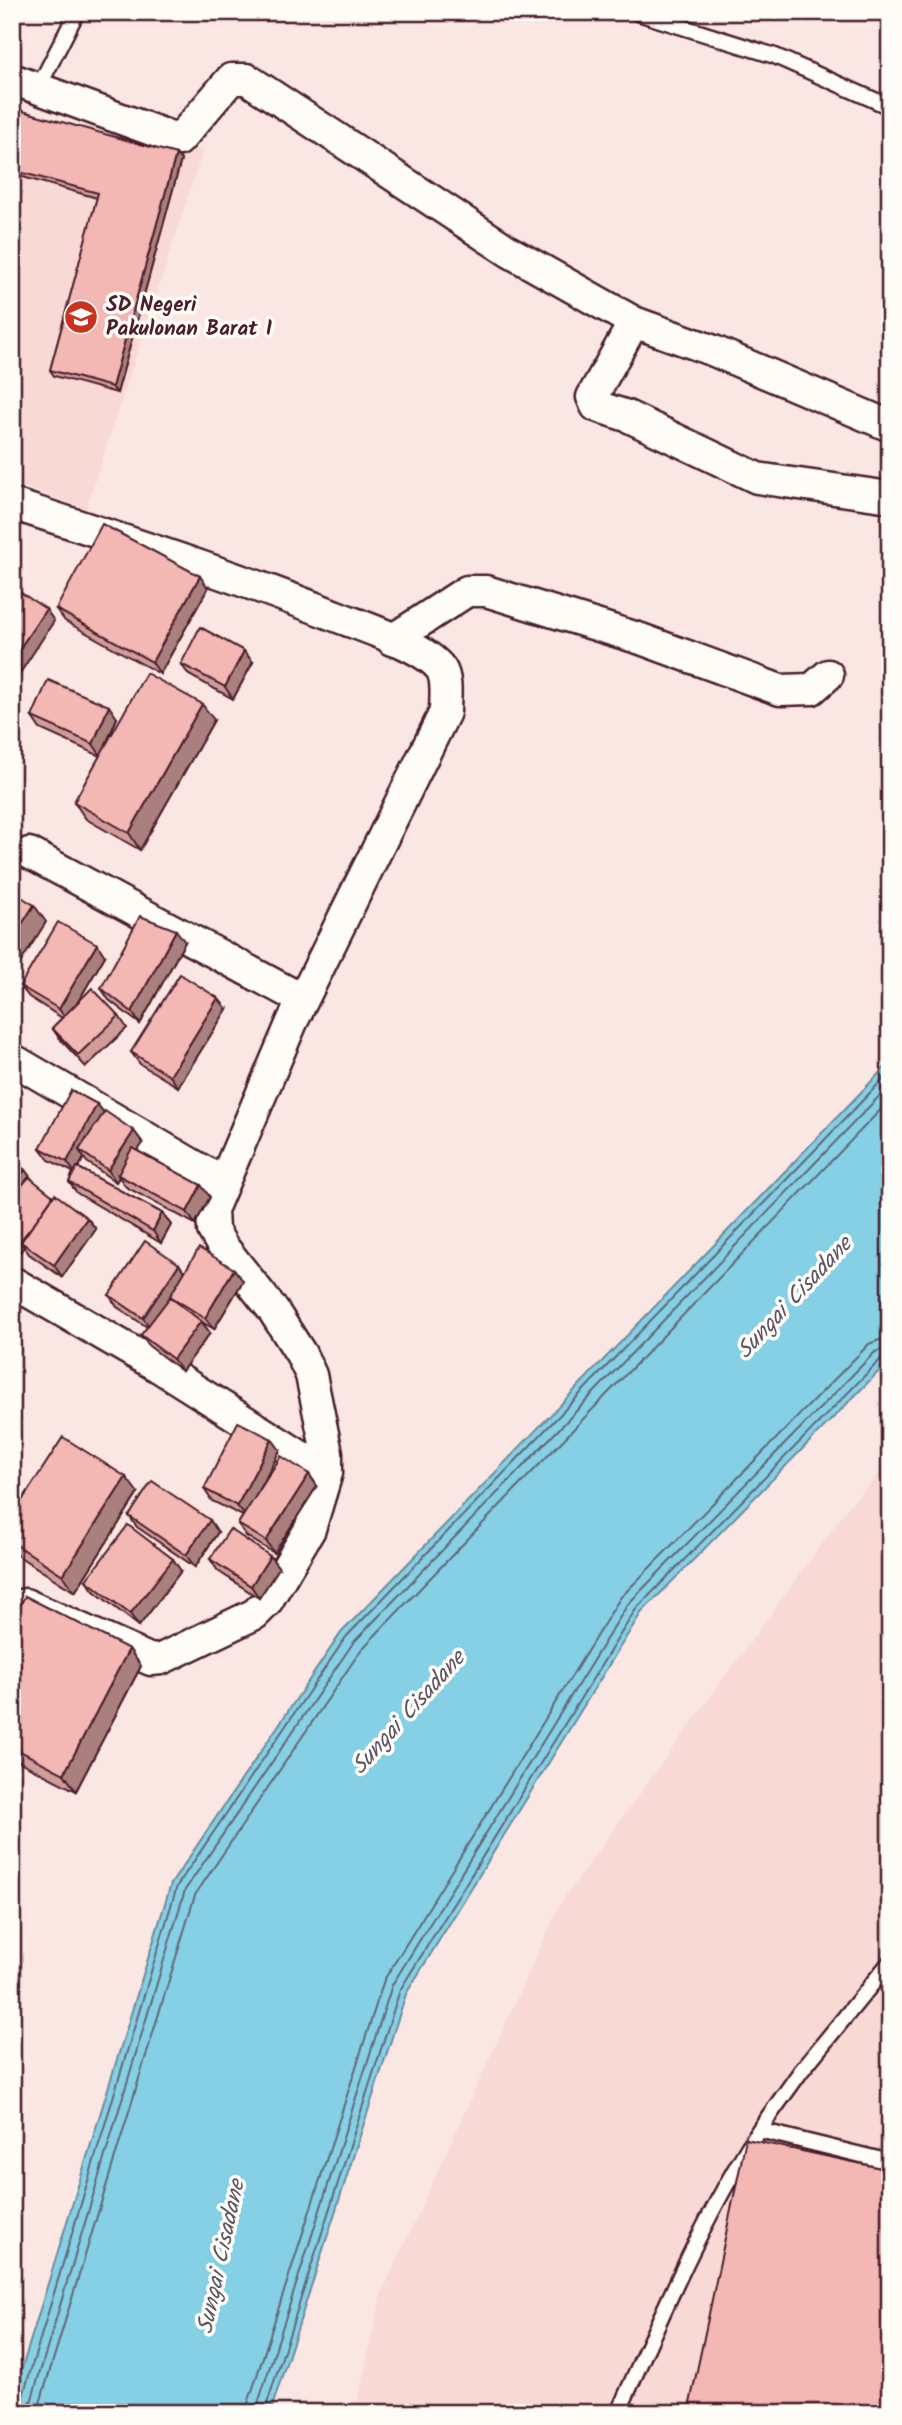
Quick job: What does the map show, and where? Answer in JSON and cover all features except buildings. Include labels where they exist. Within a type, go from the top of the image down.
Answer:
[{"type":"street","points":[[24,85],[179,140],[231,79],[247,79],[510,252],[634,322],[714,351],[890,426]]},
{"type":"street","points":[[634,322],[592,397],[596,406],[626,416],[757,478],[890,497]]},
{"type":"street","points":[[12,504],[230,574],[393,640],[417,651],[441,670],[445,688],[445,712],[303,1000],[212,1210],[213,1230],[273,1310],[311,1375],[327,1453],[327,1473],[310,1529],[266,1603],[255,1614],[172,1655],[151,1660],[25,1604],[12,1607]]},
{"type":"street","points":[[393,640],[467,591],[486,591],[641,639],[780,690],[812,688],[828,676]]},
{"type":"street","points":[[29,853],[303,1000]]},
{"type":"street","points":[[12,1059],[222,1182]]},
{"type":"street","points":[[12,1282],[159,1367],[327,1473]]},
{"type":"lane","points":[[24,85],[77,12]]},
{"type":"lane","points":[[635,12],[775,56],[890,107]]},
{"type":"lane","points":[[618,2413],[695,2244],[730,2175],[758,2130],[801,2071],[890,1962]]},
{"type":"lane","points":[[758,2130],[890,2162]]},
{"type":"shaded area","name":"SD Negeri Pakulonan Barat I","points":[[12,107],[45,121],[203,151],[86,509],[12,483]]},
{"type":"shaded area","points":[[890,1463],[890,2413],[355,2413],[381,2295],[561,1902],[852,1502]]},
{"type":"water","name":"Sungai Cisadane","points":[[890,1062],[890,1360],[641,1613],[406,1994],[270,2413],[13,2413],[18,2381],[171,1884],[341,1633]]},
{"type":"place","name":"SD Negeri Pakulonan Barat I","points":[[81,317]]}]
